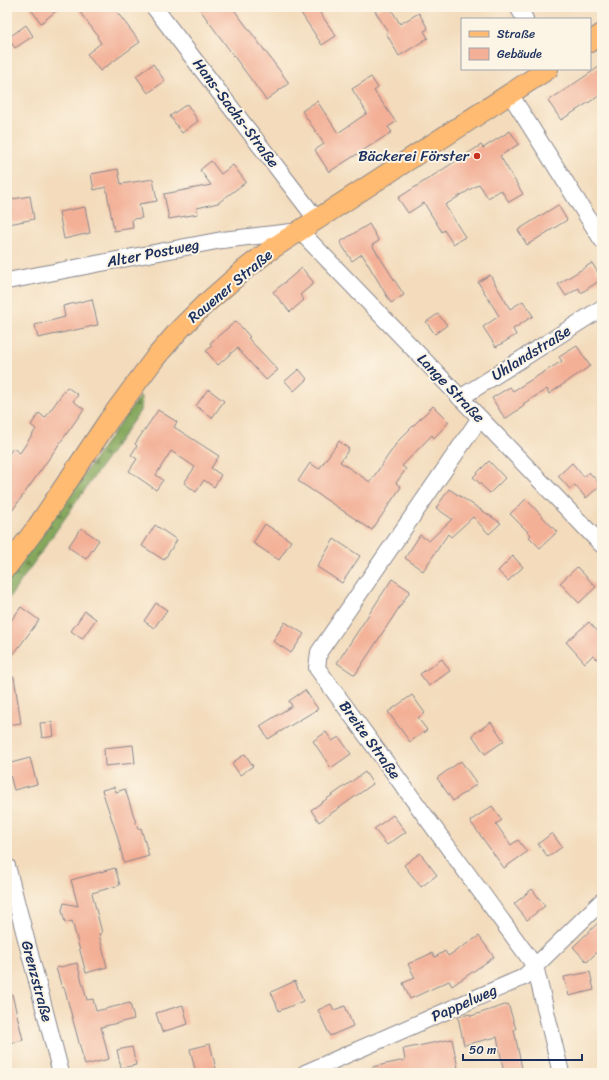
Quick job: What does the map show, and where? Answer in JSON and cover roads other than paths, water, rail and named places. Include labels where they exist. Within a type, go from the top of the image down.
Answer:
[{"type":"main road","points":[[591,41],[602,34]]},
{"type":"main road","name":"Rauener Straße","points":[[7,568],[37,527],[109,420],[155,358],[202,307],[244,270],[300,231],[546,70]]},
{"type":"street","name":"Hans-Sachs-Straße","points":[[154,7],[317,220]]},
{"type":"street","points":[[518,7],[524,18]]},
{"type":"street","points":[[510,94],[602,240]]},
{"type":"street","name":"Alter Postweg","points":[[7,281],[222,240],[300,231]]},
{"type":"street","name":"Lange Straße","points":[[300,231],[602,545]]},
{"type":"street","name":"Uhlandstraße","points":[[460,398],[602,308]]},
{"type":"street","name":"Breite Straße","points":[[480,418],[319,652],[317,668],[536,966],[562,1073]]},
{"type":"street","name":"Grenzstraße","points":[[7,866],[61,1073]]},
{"type":"street","name":"Pappelweg","points":[[305,1073],[524,977],[602,901]]},
{"type":"place","name":"Bäckerei Förster","points":[[477,156]]}]
